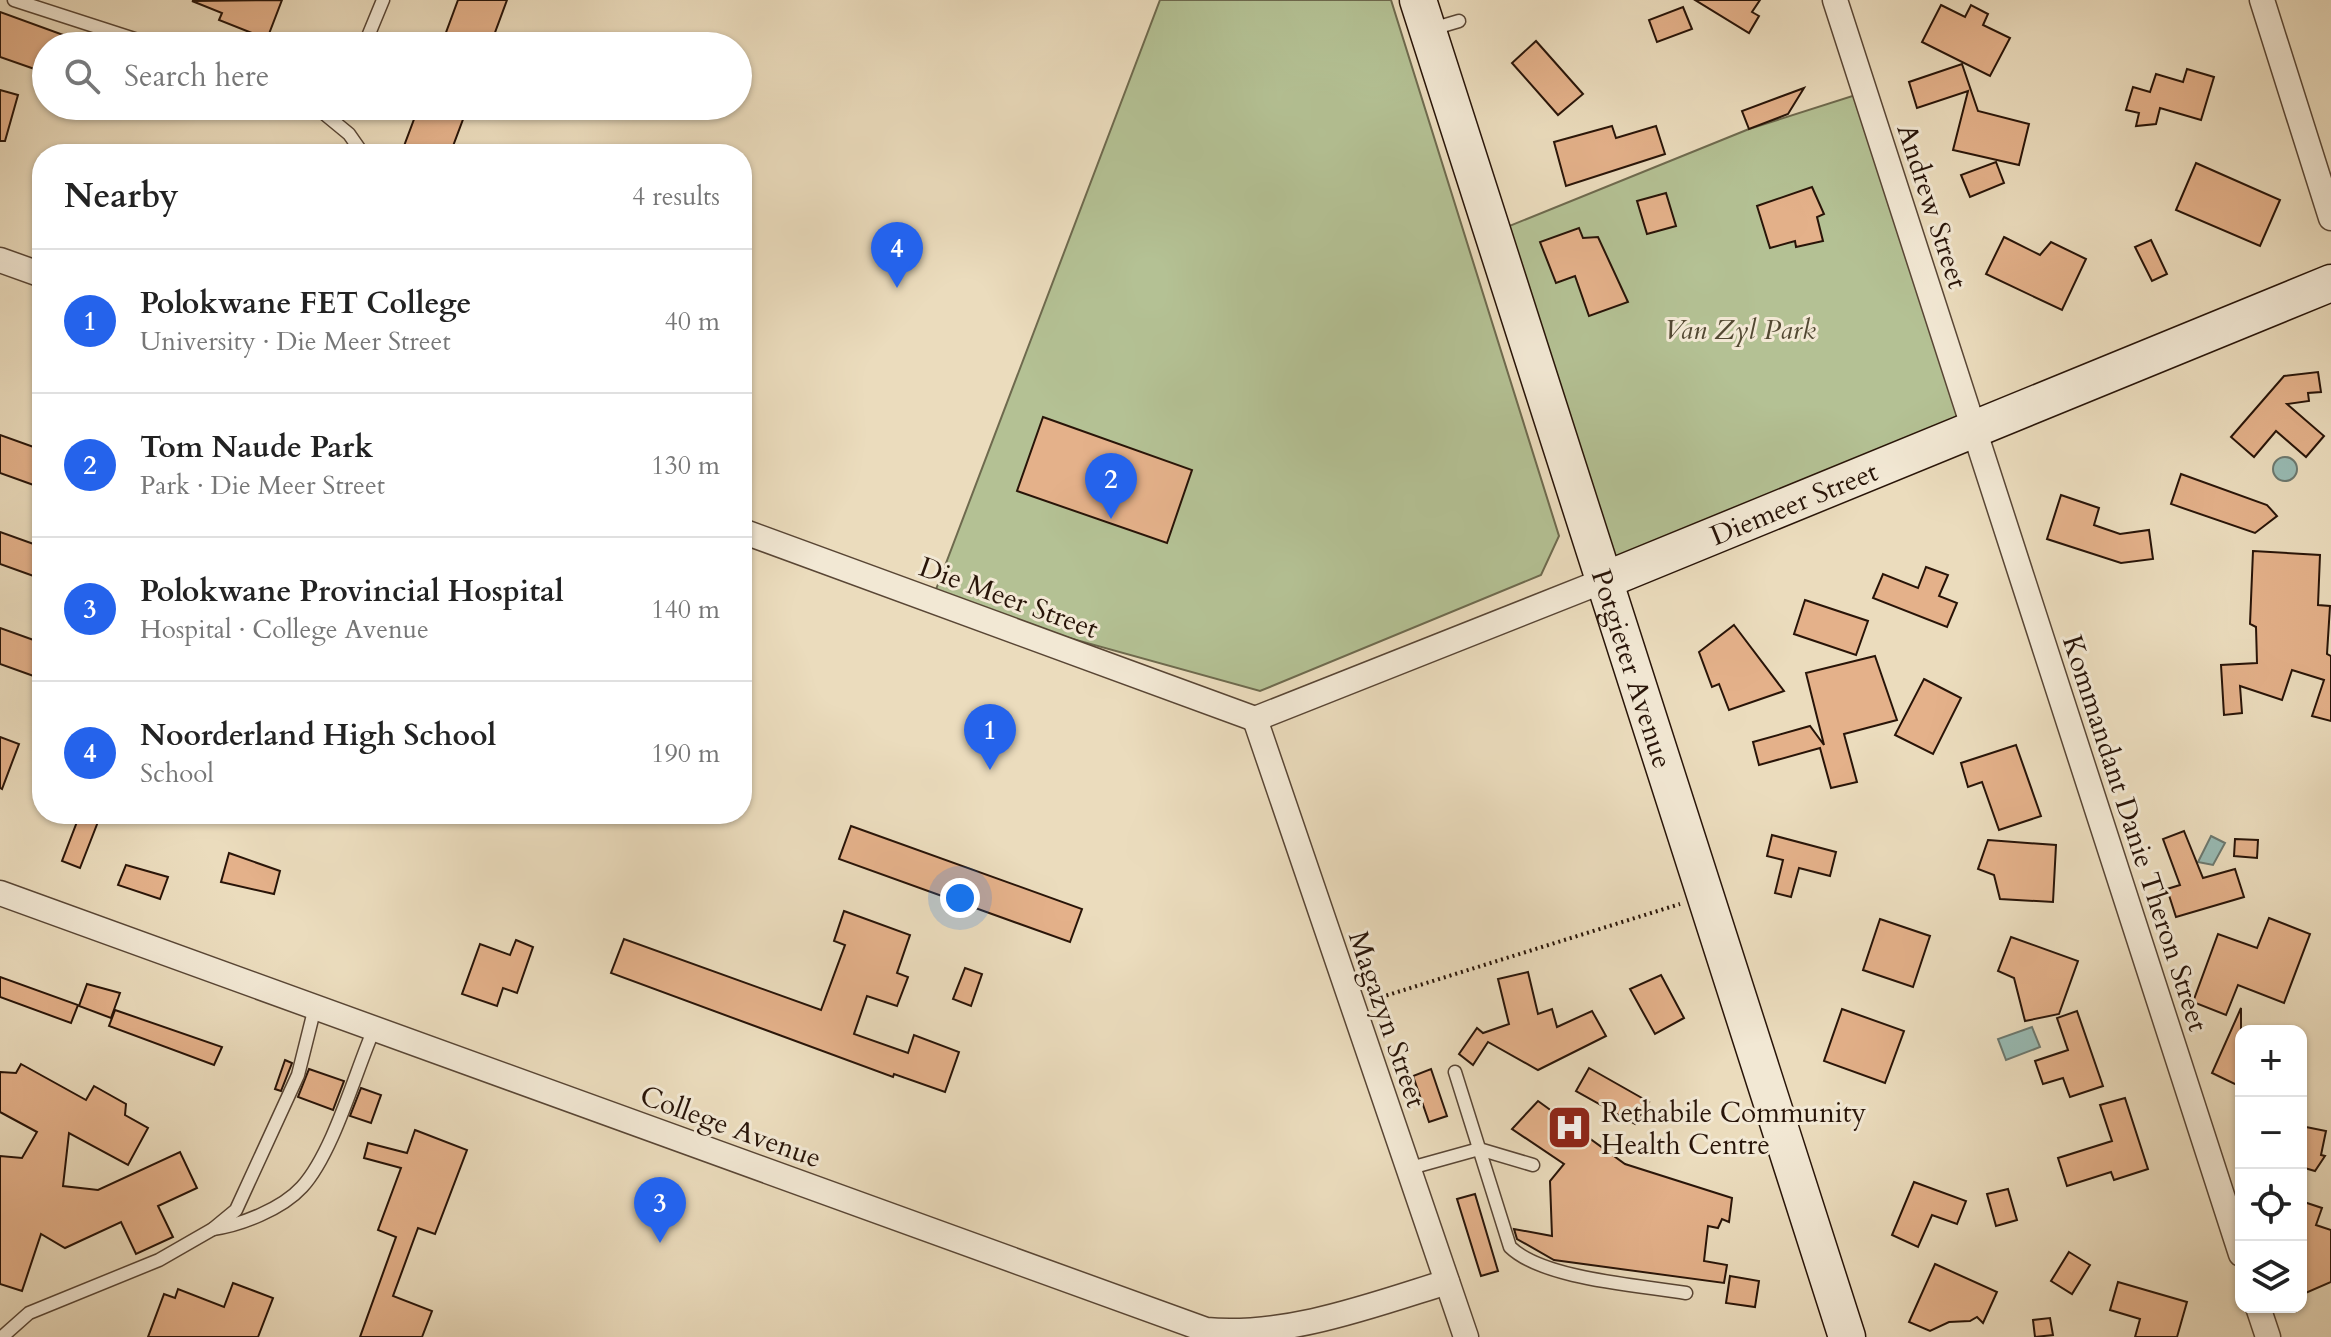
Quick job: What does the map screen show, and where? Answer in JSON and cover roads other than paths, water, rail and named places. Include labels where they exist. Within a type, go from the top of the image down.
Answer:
[{"type":"street","name":"Andrew Street","points":[[1835,0],[1973,431]]},
{"type":"street","points":[[2262,0],[2331,218]]},
{"type":"street","name":"Potgieter Avenue","points":[[1435,17],[1603,581],[1847,1337]]},
{"type":"street","points":[[0,260],[32,271]]},
{"type":"street","name":"Diemeer Street","points":[[1255,719],[1603,581],[2331,283]]},
{"type":"street","name":"Kommandant Danie Theron Street","points":[[1973,431],[2237,1241]]},
{"type":"street","name":"Die Meer Street","points":[[752,535],[1255,719]]},
{"type":"street","name":"Magazyn Street","points":[[1255,719],[1466,1337]]},
{"type":"street","name":"College Avenue","points":[[0,893],[1206,1330],[1248,1336],[1287,1333],[1447,1282]]},
{"type":"street","points":[[2260,1313],[2268,1337]]},
{"type":"lane","points":[[14,0],[113,32]]},
{"type":"lane","points":[[370,32],[383,0]]},
{"type":"lane","points":[[334,120],[354,144]]},
{"type":"lane","points":[[2,1337],[29,1313],[159,1260],[213,1229],[236,1210],[298,1075],[315,1007]]},
{"type":"lane","points":[[213,1229],[234,1226],[301,1189],[322,1157],[374,1029]]},
{"type":"lane","points":[[1455,1072],[1504,1235],[1519,1255],[1551,1269],[1686,1293]]},
{"type":"lane","points":[[1407,1169],[1479,1149],[1533,1165]]},
{"type":"water","points":[[2285,457],[2296,464],[2297,469],[2290,480],[2285,481],[2274,474],[2273,469],[2280,458]]},
{"type":"water","points":[[2211,836],[2225,843],[2213,865],[2198,862]]},
{"type":"water","points":[[2032,1027],[2040,1047],[2006,1060],[1998,1039]]},
{"type":"place","name":"Noorderland High School","points":[[897,288]]},
{"type":"place","name":"Tom Naude Park","points":[[1111,519]]},
{"type":"place","name":"Polokwane FET College","points":[[990,770]]},
{"type":"place","name":"Rethabile Community Health Centre","points":[[1570,1128]]},
{"type":"place","name":"Polokwane Provincial Hospital","points":[[660,1243]]},
{"type":"park label","name":"Van Zyl Park","points":[[1740,329]]}]
